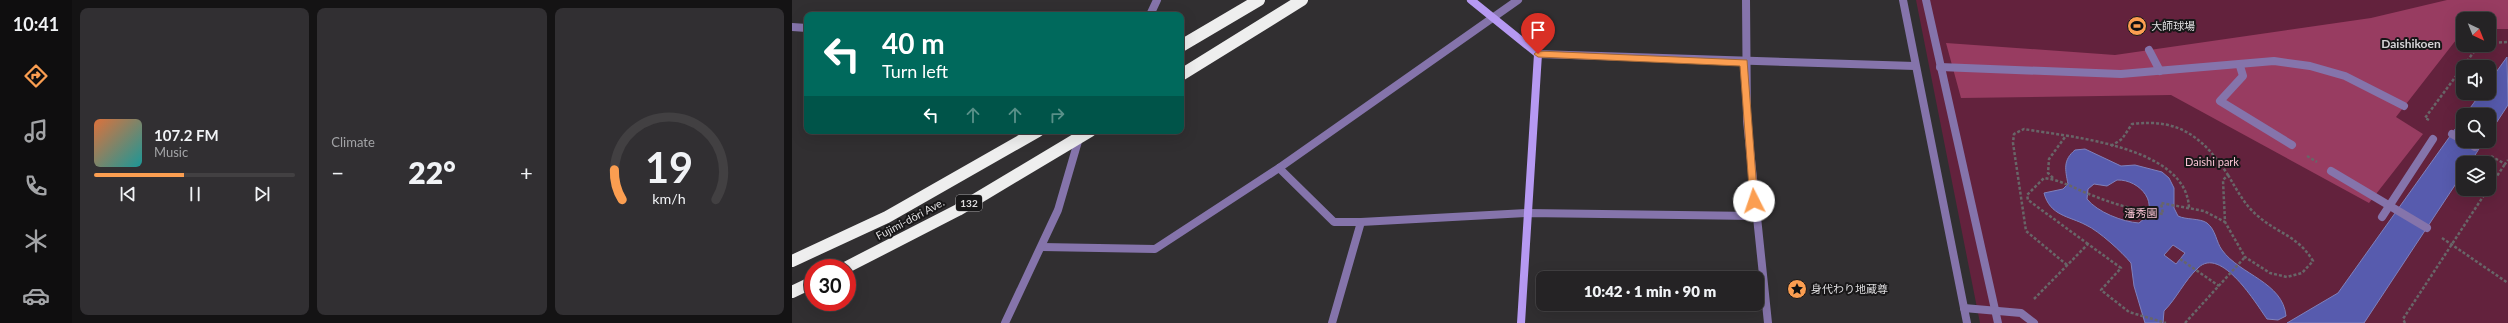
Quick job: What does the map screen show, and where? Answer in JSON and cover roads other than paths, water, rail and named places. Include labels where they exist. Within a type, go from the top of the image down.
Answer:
[{"type":"highway","points":[[1184,44],[1259,0]]},
{"type":"highway","points":[[1184,73],[1302,0]]},
{"type":"highway","name":"Fujimi-dōri Ave.","points":[[792,261],[876,223],[958,178],[1033,134]]},
{"type":"highway","name":"Fujimi-dōri Ave.","points":[[856,262],[958,210],[1085,134]]},
{"type":"highway","points":[[792,292],[804,286]]},
{"type":"street","points":[[1151,12],[1157,0]]},
{"type":"street","points":[[1471,0],[1538,54],[1744,62],[1915,66]]},
{"type":"street","points":[[1042,247],[1155,249],[1279,168],[1518,0]]},
{"type":"street","points":[[1746,0],[1744,62],[1756,216],[1768,323]]},
{"type":"street","points":[[1903,0],[1967,323]]},
{"type":"street","points":[[1926,0],[1998,323]]},
{"type":"street","points":[[792,27],[804,28]]},
{"type":"street","points":[[2149,50],[2160,71]]},
{"type":"street","points":[[1521,323],[1538,54]]},
{"type":"street","points":[[1940,67],[2121,74],[2240,66],[2274,61],[2310,66],[2345,76],[2404,106]]},
{"type":"street","points":[[2240,66],[2243,76],[2220,101],[2292,145]]},
{"type":"street","points":[[1005,323],[1042,247],[1085,134]]},
{"type":"street","points":[[2452,134],[2456,136]]},
{"type":"street","points":[[2382,217],[2433,139]]},
{"type":"street","points":[[1279,168],[1334,222],[1361,222],[1527,213],[1756,216]]},
{"type":"street","points":[[2332,171],[2427,228]]},
{"type":"street","points":[[1332,323],[1361,222]]},
{"type":"street","points":[[1964,308],[2021,313],[2034,323]]},
{"type":"place","name":"大師球場","points":[[2137,26]]},
{"type":"place","name":"身代わり地蔵尊","points":[[1797,289]]},
{"type":"district","name":"Daishikoen","points":[[2411,44]]},
{"type":"park label","name":"Daishi park","points":[[2212,162]]},
{"type":"park label","name":"瀋秀園","points":[[2141,213]]}]
